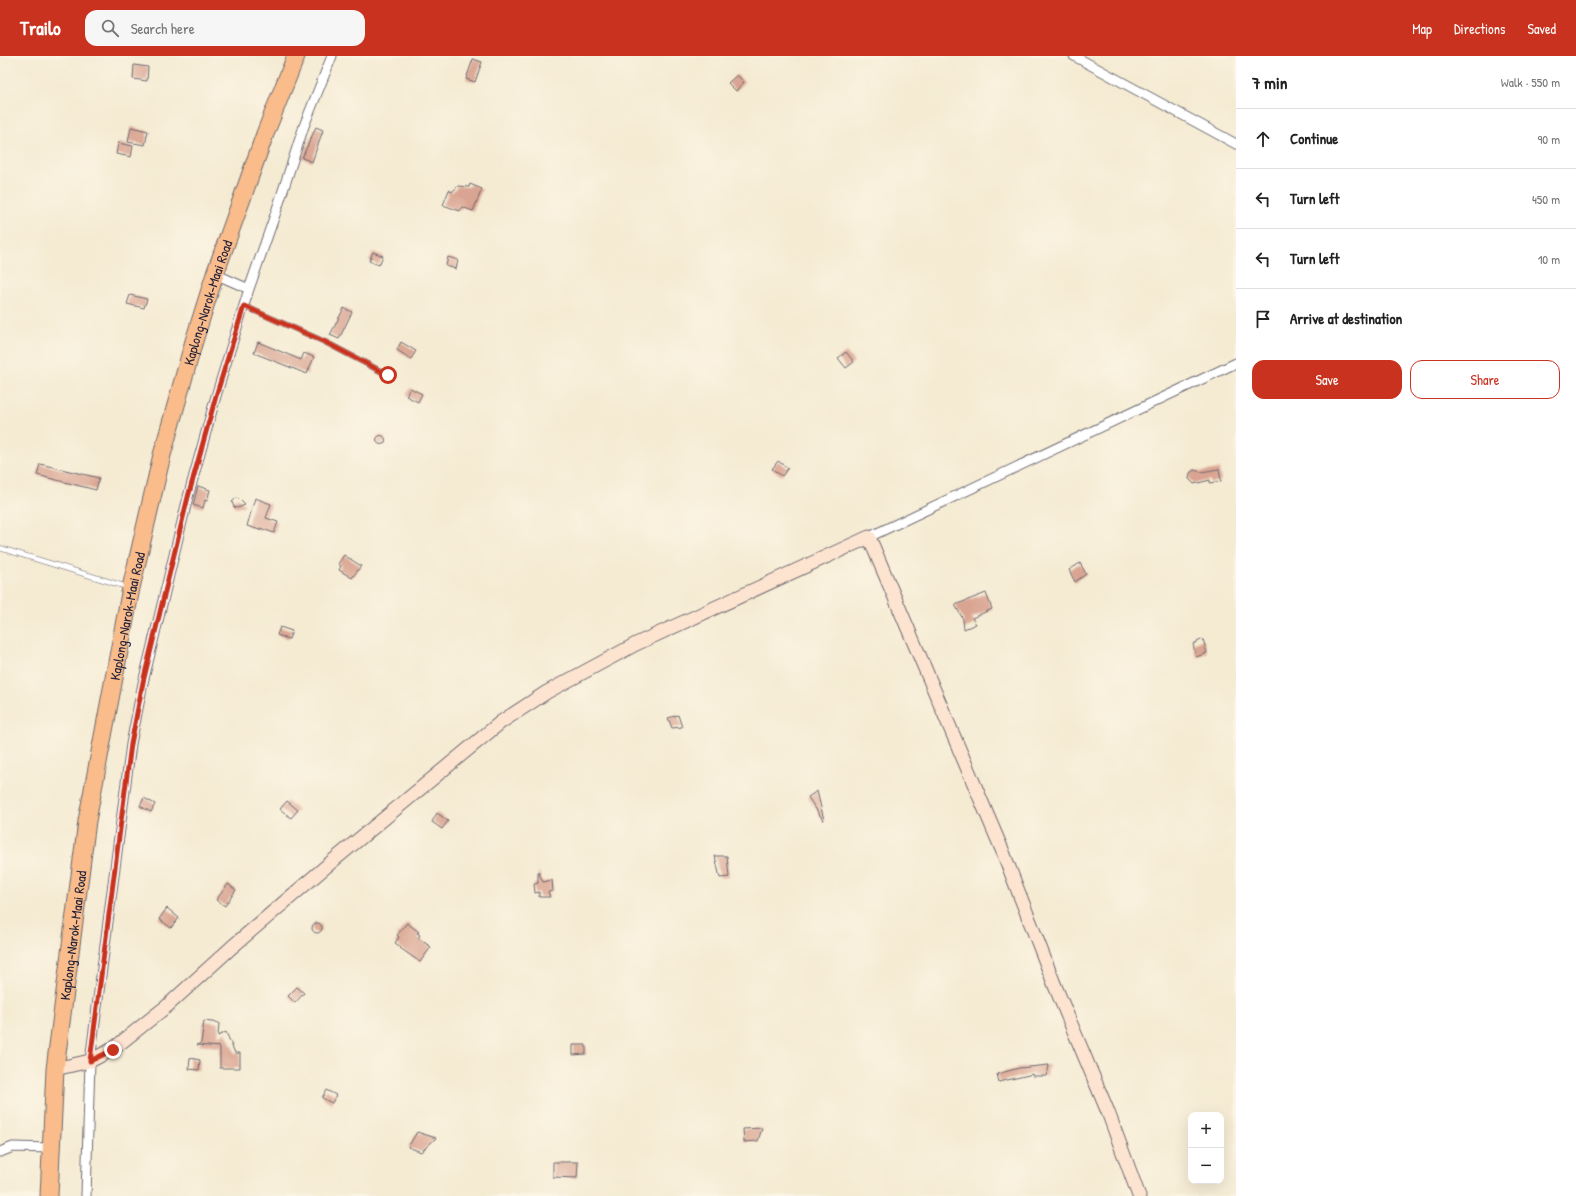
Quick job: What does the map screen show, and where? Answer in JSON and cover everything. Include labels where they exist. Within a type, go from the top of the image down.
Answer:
[{"type":"highway","name":"Kaplong-Narok-Maai Road","points":[[49,1196],[50,1148],[55,1069],[87,821],[130,588],[162,455],[194,341],[215,274],[265,134],[296,56]]},
{"type":"street","points":[[86,1196],[90,1061],[131,744],[143,682],[188,497],[216,396],[249,289],[304,126],[332,56]]},
{"type":"street","points":[[1074,56],[1236,144]]},
{"type":"street","points":[[215,274],[249,289]]},
{"type":"street","points":[[55,1069],[90,1061],[113,1050],[167,1006],[232,947],[324,869],[501,722],[547,692],[636,644],[869,537],[1236,363]]},
{"type":"street","points":[[869,537],[1003,852],[1055,986],[1108,1112],[1139,1196]]},
{"type":"street","points":[[0,1152],[13,1148],[50,1148]]},
{"type":"lane","points":[[244,306],[325,342],[388,375]]},
{"type":"lane","points":[[0,548],[130,588]]},
{"type":"building","points":[[473,59],[482,62],[475,82],[466,79]]},
{"type":"building","points":[[134,65],[148,67],[147,81],[133,79]]},
{"type":"building","points":[[737,75],[744,82],[736,91],[728,83]]},
{"type":"building","points":[[131,127],[148,131],[145,145],[128,142]]},
{"type":"building","points":[[316,127],[323,130],[312,162],[302,158]]},
{"type":"building","points":[[118,143],[133,146],[131,157],[116,154]]},
{"type":"building","points":[[470,184],[482,189],[473,211],[462,207],[460,211],[443,205],[449,190],[452,192],[458,186],[469,187]]},
{"type":"building","points":[[373,252],[383,256],[379,265],[369,261]]},
{"type":"building","points":[[448,257],[458,260],[456,269],[446,266]]},
{"type":"building","points":[[130,295],[147,299],[144,308],[127,304]]},
{"type":"building","points":[[344,308],[352,312],[339,339],[330,335]]},
{"type":"building","points":[[258,342],[301,360],[304,353],[314,357],[307,374],[254,353]]},
{"type":"building","points":[[401,342],[416,351],[411,359],[397,350]]},
{"type":"building","points":[[846,352],[854,362],[846,368],[838,358]]},
{"type":"building","points":[[410,388],[422,394],[418,402],[406,396]]},
{"type":"building","points":[[381,435],[386,440],[381,445],[376,440]]},
{"type":"building","points":[[778,461],[788,468],[782,476],[772,469]]},
{"type":"building","points":[[40,464],[99,478],[96,490],[37,475]]},
{"type":"building","points":[[1219,469],[1221,481],[1210,483],[1210,480],[1194,484],[1189,479],[1190,473],[1194,470],[1201,472]]},
{"type":"building","points":[[198,486],[210,490],[203,508],[193,505]]},
{"type":"building","points":[[236,498],[245,505],[237,508],[234,507],[232,502]]},
{"type":"building","points":[[255,498],[271,504],[266,518],[278,522],[274,533],[260,528],[260,530],[247,526]]},
{"type":"building","points":[[344,555],[361,566],[352,578],[339,570],[341,566],[338,564]]},
{"type":"building","points":[[1080,563],[1086,574],[1075,582],[1069,570]]},
{"type":"building","points":[[986,593],[992,609],[972,618],[976,624],[964,629],[963,619],[955,605]]},
{"type":"building","points":[[280,627],[292,631],[289,639],[277,635]]},
{"type":"building","points":[[1203,639],[1207,653],[1196,657],[1193,644]]},
{"type":"building","points":[[678,715],[682,727],[672,728],[668,718]]},
{"type":"building","points":[[817,791],[824,820],[808,797]]},
{"type":"building","points":[[144,798],[155,804],[151,812],[140,806]]},
{"type":"building","points":[[287,801],[298,810],[291,818],[280,809]]},
{"type":"building","points":[[437,813],[448,821],[442,829],[432,822]]},
{"type":"building","points":[[715,856],[727,856],[729,877],[720,878]]},
{"type":"building","points":[[538,871],[543,882],[552,880],[553,891],[548,892],[550,897],[539,897],[539,892],[535,893],[534,884],[538,883]]},
{"type":"building","points":[[228,884],[236,890],[225,906],[216,900]]},
{"type":"building","points":[[167,908],[179,918],[171,928],[159,919]]},
{"type":"building","points":[[315,923],[319,923],[321,924],[321,932],[315,933],[312,930],[312,926]]},
{"type":"building","points":[[407,923],[419,932],[417,933],[420,935],[418,938],[431,947],[420,962],[395,943],[399,937],[397,935]]},
{"type":"building","points":[[297,987],[304,993],[295,1003],[288,996]]},
{"type":"building","points":[[204,1021],[219,1023],[218,1036],[226,1032],[235,1053],[240,1053],[240,1068],[220,1068],[220,1047],[197,1045],[201,1043]]},
{"type":"building","points":[[573,1045],[586,1045],[586,1054],[573,1055]]},
{"type":"building","points":[[190,1058],[200,1060],[199,1070],[189,1069]]},
{"type":"building","points":[[1049,1065],[1047,1076],[1033,1076],[1033,1074],[999,1082],[997,1074],[1019,1068]]},
{"type":"building","points":[[326,1090],[336,1095],[332,1103],[322,1098]]},
{"type":"building","points":[[762,1128],[758,1141],[744,1142],[743,1129]]},
{"type":"building","points":[[417,1132],[436,1138],[421,1152],[408,1147]]},
{"type":"building","points":[[553,1162],[578,1162],[577,1178],[553,1177]]},
{"type":"route","points":[[113,1050],[90,1061],[131,744],[143,682],[188,497],[216,396],[244,306],[325,342],[388,375]]}]
